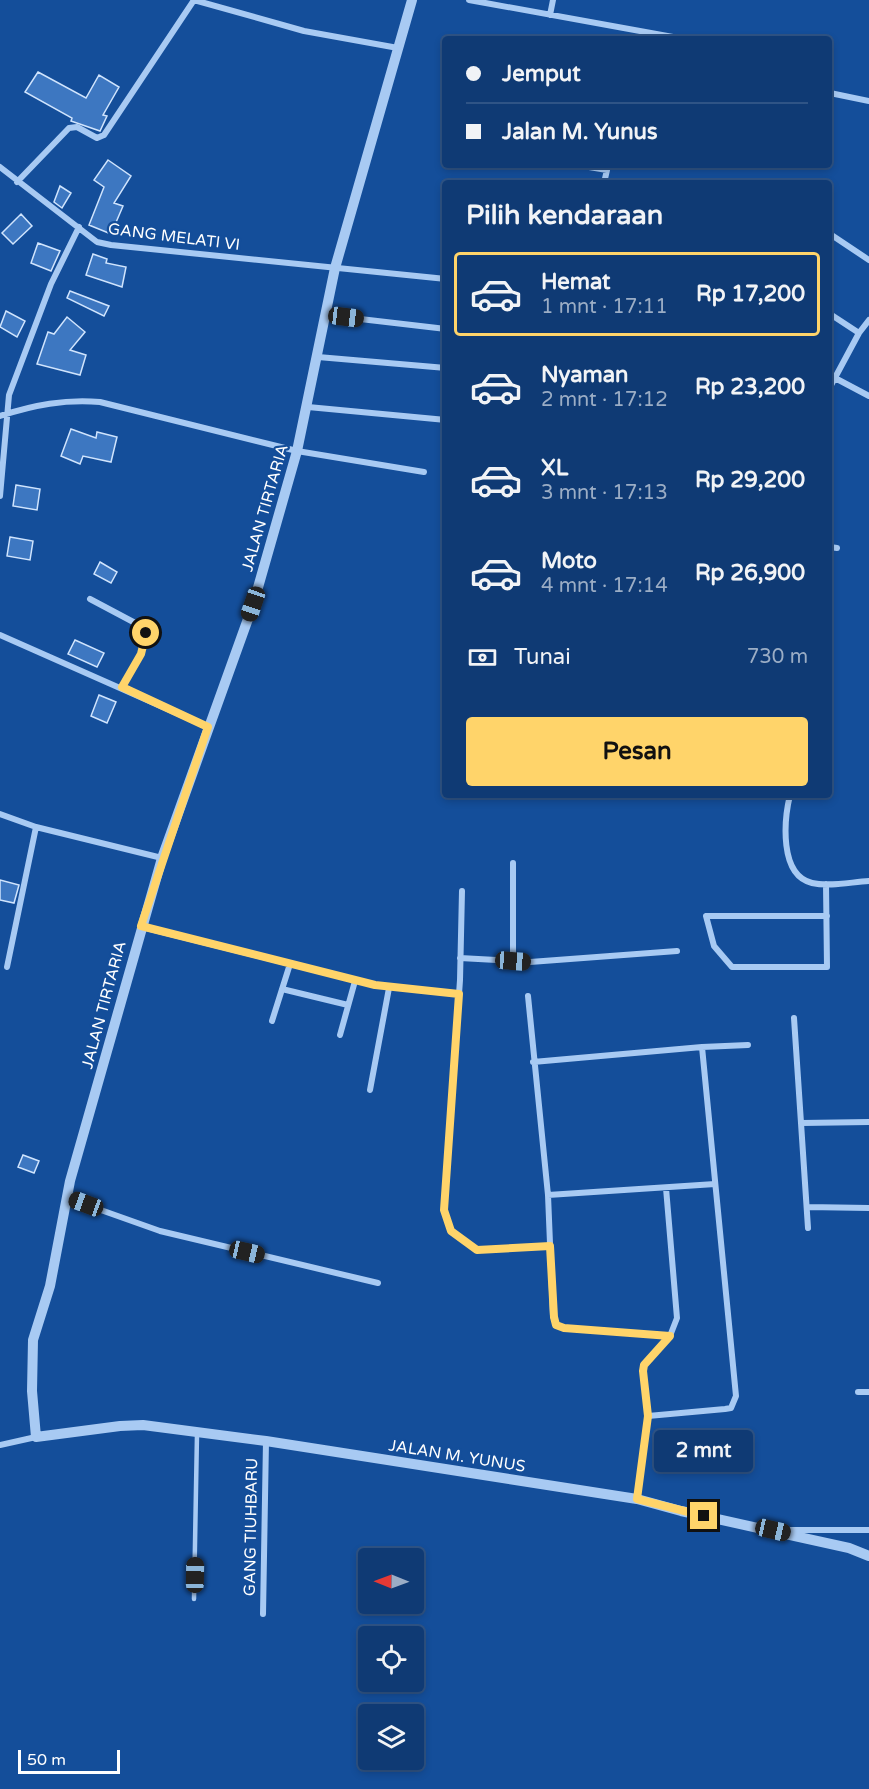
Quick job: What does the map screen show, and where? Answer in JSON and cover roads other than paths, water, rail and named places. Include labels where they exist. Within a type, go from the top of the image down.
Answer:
[{"type":"street","points":[[17,182],[69,128],[77,127],[97,138],[104,135],[194,0],[304,31],[398,48]]},
{"type":"street","name":"JALAN TIRTARIA","points":[[36,1437],[32,1391],[33,1340],[50,1286],[67,1198],[141,926],[162,858],[253,604],[308,406],[334,268],[412,0]]},
{"type":"street","points":[[468,0],[667,36]]},
{"type":"street","points":[[550,15],[553,0]]},
{"type":"street","points":[[832,93],[869,101]]},
{"type":"street","name":"GANG MELATI VI","points":[[0,167],[98,242],[442,279]]},
{"type":"street","points":[[595,168],[607,170],[605,180]]},
{"type":"street","points":[[0,496],[9,395],[51,284],[79,227]]},
{"type":"street","points":[[832,235],[869,260]]},
{"type":"street","points":[[326,315],[442,329]]},
{"type":"street","points":[[832,315],[859,333]]},
{"type":"street","points":[[832,383],[859,333],[869,320]]},
{"type":"street","points":[[318,357],[442,369]]},
{"type":"street","points":[[835,378],[869,396]]},
{"type":"street","points":[[0,416],[49,402],[100,402],[297,451],[424,472]]},
{"type":"street","points":[[308,406],[442,420]]},
{"type":"street","points":[[832,547],[837,548]]},
{"type":"street","points":[[90,599],[139,625],[146,633],[141,654],[122,687]]},
{"type":"street","points":[[0,634],[208,727]]},
{"type":"street","points":[[789,798],[785,814],[786,853],[799,876],[810,883],[869,881]]},
{"type":"street","points":[[0,814],[36,827],[162,858]]},
{"type":"street","points":[[7,967],[36,827]]},
{"type":"street","points":[[513,863],[513,961]]},
{"type":"street","points":[[826,884],[827,916],[827,967],[732,967],[725,962],[710,938],[706,916],[827,916]]},
{"type":"street","points":[[462,891],[459,994],[444,1210],[451,1231],[477,1250],[550,1246]]},
{"type":"street","points":[[141,926],[355,981],[389,988],[459,994]]},
{"type":"street","points":[[460,958],[513,961],[677,951]]},
{"type":"street","points":[[272,1021],[290,964]]},
{"type":"street","points":[[340,1035],[355,981]]},
{"type":"street","points":[[370,1090],[389,988]]},
{"type":"street","points":[[282,989],[348,1005]]},
{"type":"street","points":[[528,996],[548,1195],[556,1325],[564,1328],[670,1336]]},
{"type":"street","points":[[794,1018],[808,1228]]},
{"type":"street","points":[[533,1062],[748,1045]]},
{"type":"street","points":[[648,1416],[725,1409],[734,1404],[735,1386],[702,1047]]},
{"type":"street","points":[[802,1123],[869,1122]]},
{"type":"street","points":[[548,1195],[715,1184]]},
{"type":"street","points":[[637,1499],[648,1416],[643,1377],[644,1365],[670,1336],[677,1318],[666,1188]]},
{"type":"street","points":[[67,1198],[160,1232],[378,1283]]},
{"type":"street","points":[[807,1207],[869,1208]]},
{"type":"street","points":[[858,1392],[869,1392]]},
{"type":"street","name":"JALAN M. YUNUS","points":[[36,1437],[143,1425],[267,1441],[637,1499],[849,1548],[869,1556]]},
{"type":"street","points":[[0,1445],[36,1437]]},
{"type":"street","name":"GANG TIUHBARU","points":[[263,1614],[267,1441]]},
{"type":"street","points":[[773,1530],[869,1530]]},
{"type":"lane","points":[[194,1599],[197,1433]]}]
